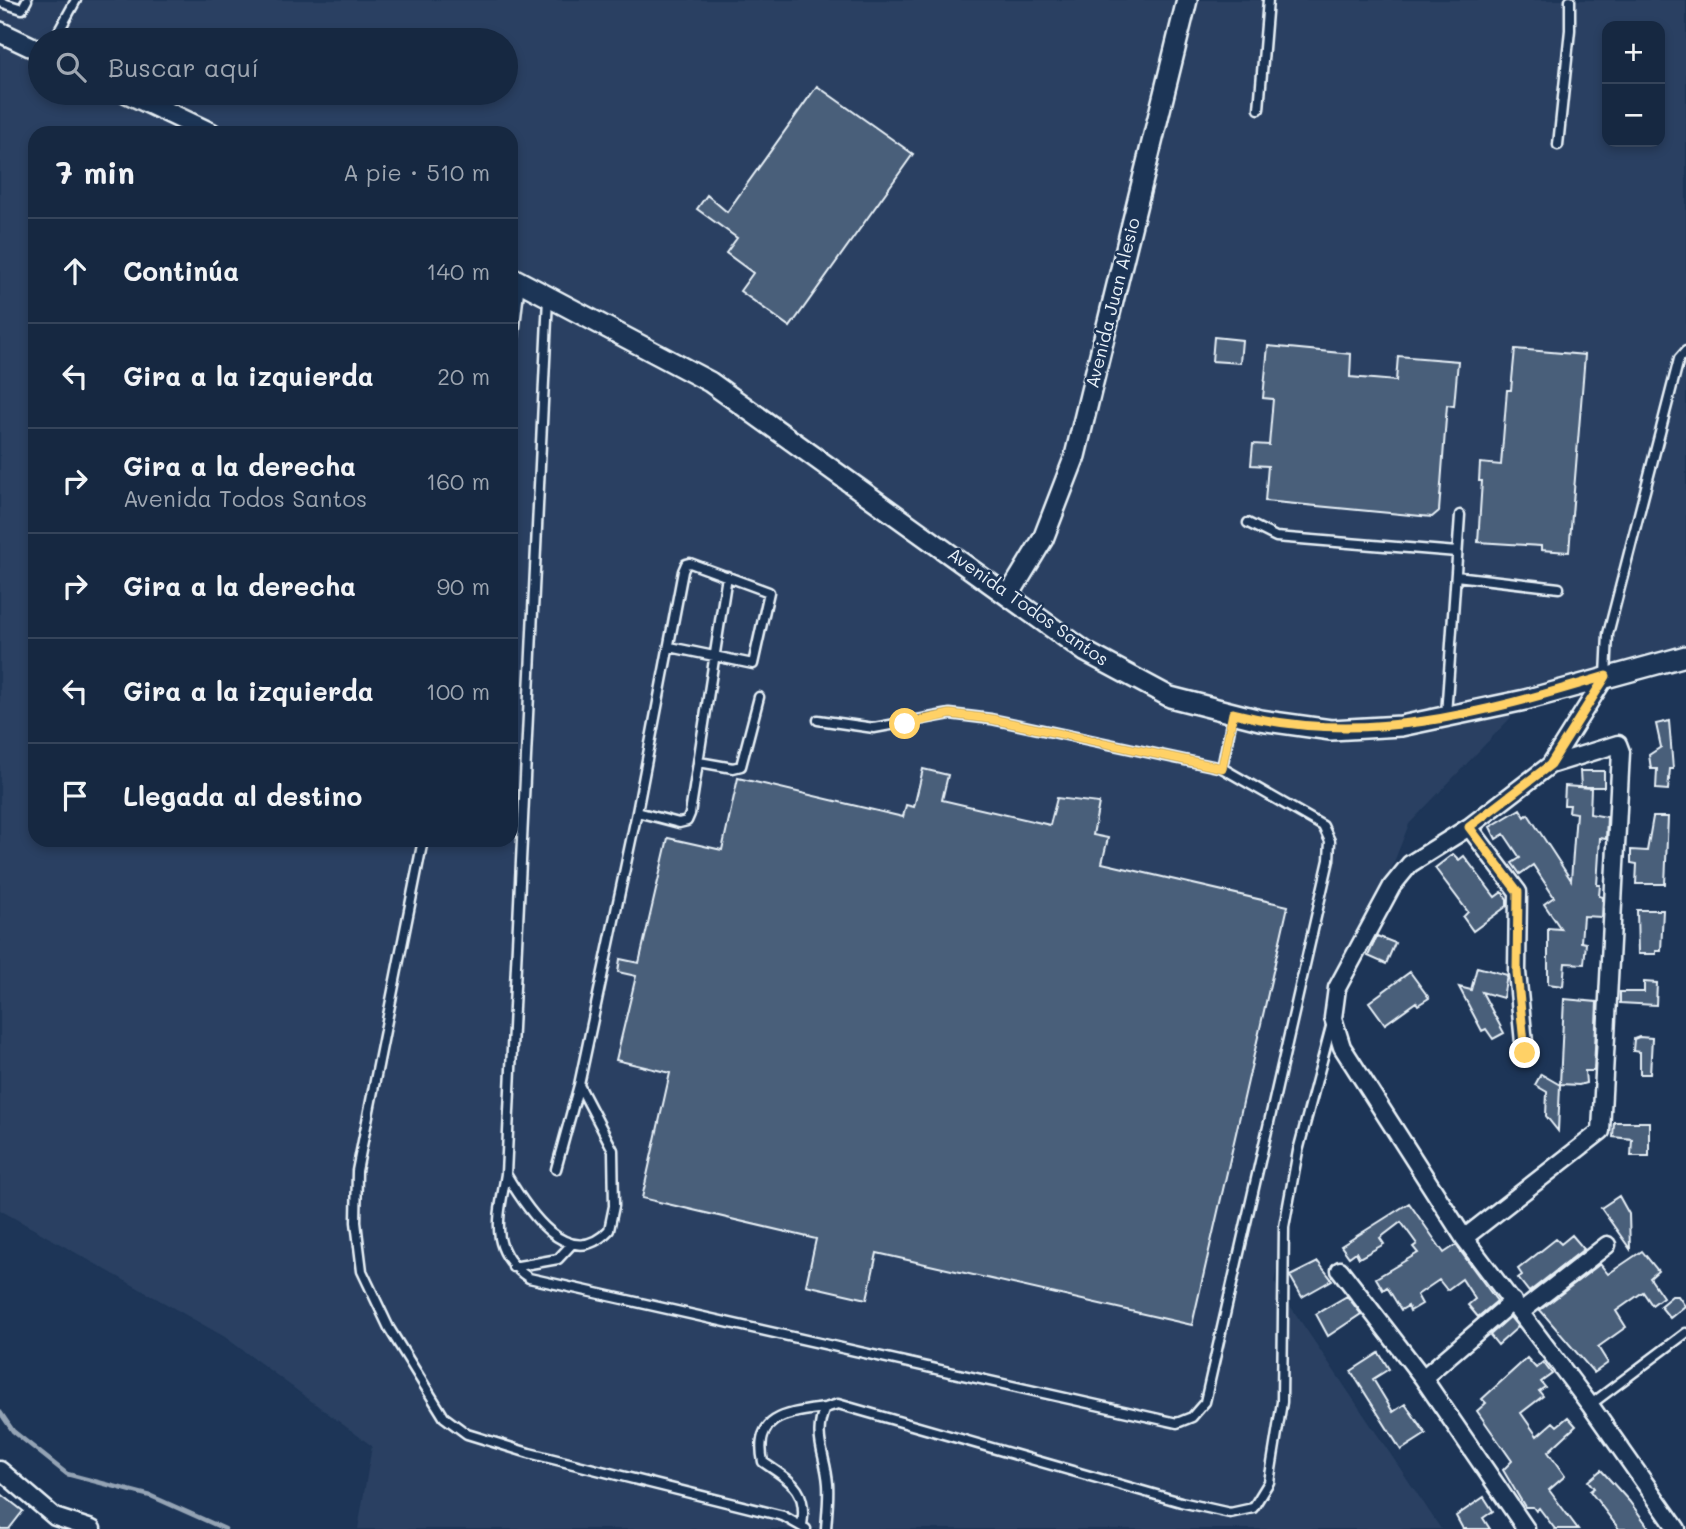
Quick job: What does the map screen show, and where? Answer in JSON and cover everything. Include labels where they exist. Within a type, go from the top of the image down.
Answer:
[{"type":"street","name":"Avenida Juan Alesio","points":[[1009,595],[1043,539],[1075,456],[1187,0]]},
{"type":"street","points":[[0,32],[28,45]]},
{"type":"street","points":[[152,105],[196,126]]},
{"type":"street","name":"Avenida Todos Santos","points":[[518,281],[710,382],[1086,652],[1170,697],[1260,720],[1331,730],[1401,726],[1525,701],[1606,676],[1686,656]]},
{"type":"street","points":[[1550,765],[1606,676]]},
{"type":"street","points":[[1464,1238],[1601,1131],[1622,752],[1618,744],[1550,765],[1469,827],[1410,864],[1392,886],[1337,988],[1333,1018],[1342,1047],[1464,1238],[1590,1405],[1677,1529]]},
{"type":"street","points":[[1469,827],[1518,892],[1517,972],[1525,1053]]},
{"type":"street","points":[[1423,1378],[1517,1307],[1607,1245]]},
{"type":"street","points":[[1340,1269],[1423,1378],[1526,1529]]},
{"type":"street","points":[[0,1470],[51,1523],[92,1529]]},
{"type":"lane","points":[[0,2],[18,10],[22,9],[27,0]]},
{"type":"lane","points":[[61,28],[76,0]]},
{"type":"lane","points":[[1259,109],[1268,0]]},
{"type":"lane","points":[[1558,145],[1570,30],[1570,0]]},
{"type":"lane","points":[[548,295],[506,1174],[497,1228],[504,1252],[513,1267],[529,1278],[1177,1423],[1192,1417],[1205,1402],[1326,874],[1330,841],[1323,826],[1222,768],[991,719],[950,714],[874,728],[818,719]]},
{"type":"lane","points":[[1606,676],[1608,635],[1679,359],[1686,351]]},
{"type":"lane","points":[[1446,717],[1460,515]]},
{"type":"lane","points":[[1248,523],[1276,537],[1457,552]]},
{"type":"lane","points":[[556,1170],[579,1085],[686,564],[766,590],[769,596],[753,664],[670,647]]},
{"type":"lane","points":[[637,812],[679,822],[687,821],[717,657],[727,576]]},
{"type":"lane","points":[[1456,576],[1559,588]]},
{"type":"lane","points":[[699,762],[733,768],[741,766],[760,697]]},
{"type":"lane","points":[[1222,768],[1233,713]]},
{"type":"lane","points":[[422,847],[357,1171],[356,1222],[362,1271],[389,1328],[444,1417],[467,1434],[528,1453],[783,1516],[804,1527],[805,1506],[799,1491],[763,1462],[758,1443],[764,1429],[784,1414],[838,1404],[1181,1502],[1230,1513],[1253,1508],[1269,1482],[1282,1402],[1284,1227],[1298,1151],[1333,1018]]},
{"type":"lane","points":[[506,1174],[527,1210],[572,1245],[587,1246],[599,1240],[609,1230],[614,1206],[613,1150],[579,1085]]},
{"type":"lane","points":[[513,1267],[558,1259],[572,1245]]},
{"type":"lane","points":[[1590,1405],[1686,1333]]},
{"type":"lane","points":[[824,1408],[817,1438],[828,1482],[827,1529]]},
{"type":"shaded area","points":[[0,0],[1686,0],[1686,653],[1539,688],[1409,824],[1336,1008],[1274,1282],[1441,1529],[358,1529],[372,1446],[225,1337],[0,1210]]},
{"type":"building","points":[[817,86],[913,154],[790,327],[740,291],[753,273],[726,253],[737,238],[697,209],[707,195],[727,212]]},
{"type":"building","points":[[1214,337],[1242,340],[1240,363],[1212,361]]},
{"type":"building","points":[[1268,346],[1351,354],[1350,377],[1396,381],[1398,356],[1458,361],[1454,406],[1447,405],[1439,511],[1432,517],[1265,501],[1268,466],[1251,465],[1253,444],[1269,445],[1273,399],[1263,398]]},
{"type":"building","points":[[1515,349],[1585,355],[1569,552],[1541,550],[1541,546],[1478,542],[1482,481],[1479,481],[1480,463],[1501,465],[1507,390],[1511,390]]},
{"type":"building","points":[[1669,721],[1673,769],[1670,769],[1668,790],[1656,789],[1657,769],[1651,769],[1649,755],[1661,747],[1656,724]]},
{"type":"building","points":[[923,769],[948,775],[942,800],[1050,825],[1057,798],[1099,803],[1093,835],[1108,838],[1102,863],[1288,906],[1192,1325],[877,1253],[867,1299],[806,1285],[816,1239],[642,1198],[670,1073],[616,1060],[636,976],[618,972],[620,959],[639,963],[668,838],[722,850],[738,778],[903,817],[906,805],[914,807]]},
{"type":"building","points":[[1580,771],[1604,771],[1604,787],[1581,787]]},
{"type":"building","points":[[1565,786],[1591,788],[1590,814],[1607,817],[1606,839],[1600,838],[1597,885],[1600,885],[1599,896],[1603,897],[1602,917],[1583,916],[1581,942],[1586,943],[1584,964],[1565,963],[1563,986],[1548,984],[1548,928],[1561,929],[1544,904],[1554,897],[1533,865],[1520,874],[1512,863],[1520,858],[1504,834],[1496,839],[1490,827],[1520,809],[1525,817],[1528,814],[1571,880],[1576,813],[1569,812],[1570,805],[1564,805]]},
{"type":"building","points":[[1653,817],[1668,817],[1665,884],[1636,884],[1637,864],[1631,863],[1631,850],[1647,851]]},
{"type":"building","points":[[1453,854],[1459,860],[1464,856],[1495,897],[1502,892],[1507,899],[1507,906],[1473,931],[1463,917],[1468,912],[1435,868]]},
{"type":"building","points":[[1637,910],[1663,910],[1661,951],[1656,951],[1656,954],[1638,954]]},
{"type":"building","points":[[1377,936],[1395,943],[1386,964],[1368,956]]},
{"type":"building","points":[[1477,967],[1507,975],[1503,998],[1482,992],[1504,1033],[1493,1039],[1486,1029],[1482,1031],[1459,987],[1471,990]]},
{"type":"building","points":[[1410,972],[1429,998],[1418,1005],[1416,1002],[1385,1024],[1369,1002]]},
{"type":"building","points":[[1644,982],[1657,983],[1656,1005],[1620,1003],[1620,992],[1644,992]]},
{"type":"building","points":[[1564,999],[1597,1002],[1594,1071],[1585,1071],[1586,1083],[1579,1085],[1560,1084]]},
{"type":"building","points":[[1652,1038],[1650,1074],[1640,1074],[1640,1052],[1633,1051],[1634,1039]]},
{"type":"building","points":[[1541,1074],[1560,1085],[1558,1131],[1546,1116],[1547,1092],[1535,1085]]},
{"type":"building","points":[[1614,1122],[1649,1122],[1649,1156],[1631,1156],[1632,1139],[1613,1137]]},
{"type":"building","points":[[1619,1196],[1629,1214],[1630,1249],[1601,1208]]},
{"type":"building","points":[[1409,1203],[1444,1253],[1456,1245],[1497,1301],[1478,1317],[1468,1305],[1475,1299],[1462,1279],[1447,1290],[1439,1280],[1417,1295],[1422,1304],[1410,1311],[1408,1306],[1401,1310],[1387,1287],[1383,1290],[1376,1278],[1418,1253],[1413,1247],[1417,1244],[1401,1222],[1380,1238],[1384,1244],[1359,1258],[1356,1252],[1349,1257],[1341,1246]]},
{"type":"building","points":[[1572,1235],[1584,1249],[1529,1292],[1518,1278],[1522,1275],[1518,1269],[1556,1239],[1561,1244]]},
{"type":"building","points":[[1642,1251],[1658,1271],[1650,1278],[1663,1297],[1652,1305],[1643,1292],[1616,1311],[1626,1327],[1598,1347],[1608,1363],[1594,1373],[1540,1310],[1600,1264],[1608,1274]]},
{"type":"building","points":[[1318,1262],[1332,1280],[1302,1297],[1290,1276]]},
{"type":"building","points":[[1347,1296],[1361,1314],[1328,1336],[1316,1314]]},
{"type":"building","points":[[1672,1296],[1678,1296],[1685,1306],[1670,1318],[1660,1306]]},
{"type":"building","points":[[1510,1317],[1518,1327],[1498,1345],[1490,1335]]},
{"type":"building","points":[[1379,1353],[1389,1369],[1373,1379],[1393,1412],[1405,1404],[1426,1434],[1401,1450],[1351,1371]]},
{"type":"building","points":[[1527,1358],[1536,1368],[1543,1362],[1552,1374],[1541,1382],[1545,1387],[1539,1391],[1543,1396],[1521,1413],[1537,1436],[1553,1422],[1557,1426],[1568,1417],[1576,1426],[1548,1452],[1565,1476],[1549,1490],[1578,1529],[1555,1529],[1539,1508],[1536,1511],[1533,1507],[1525,1507],[1503,1470],[1512,1461],[1477,1411],[1486,1403],[1482,1399]]},
{"type":"building","points":[[1601,1470],[1650,1529],[1619,1529],[1590,1491],[1594,1488],[1588,1481]]},
{"type":"building","points":[[0,1493],[23,1511],[9,1529],[0,1529]]},
{"type":"building","points":[[1484,1497],[1493,1511],[1483,1518],[1490,1529],[1463,1529],[1456,1516]]},
{"type":"waterway","points":[[0,1412],[13,1431],[67,1474],[151,1496],[225,1529]]},
{"type":"route","points":[[905,724],[950,714],[991,719],[1222,768],[1233,713],[1260,720],[1331,730],[1401,726],[1525,701],[1606,676],[1550,765],[1469,827],[1518,892],[1517,972],[1525,1053]]}]
